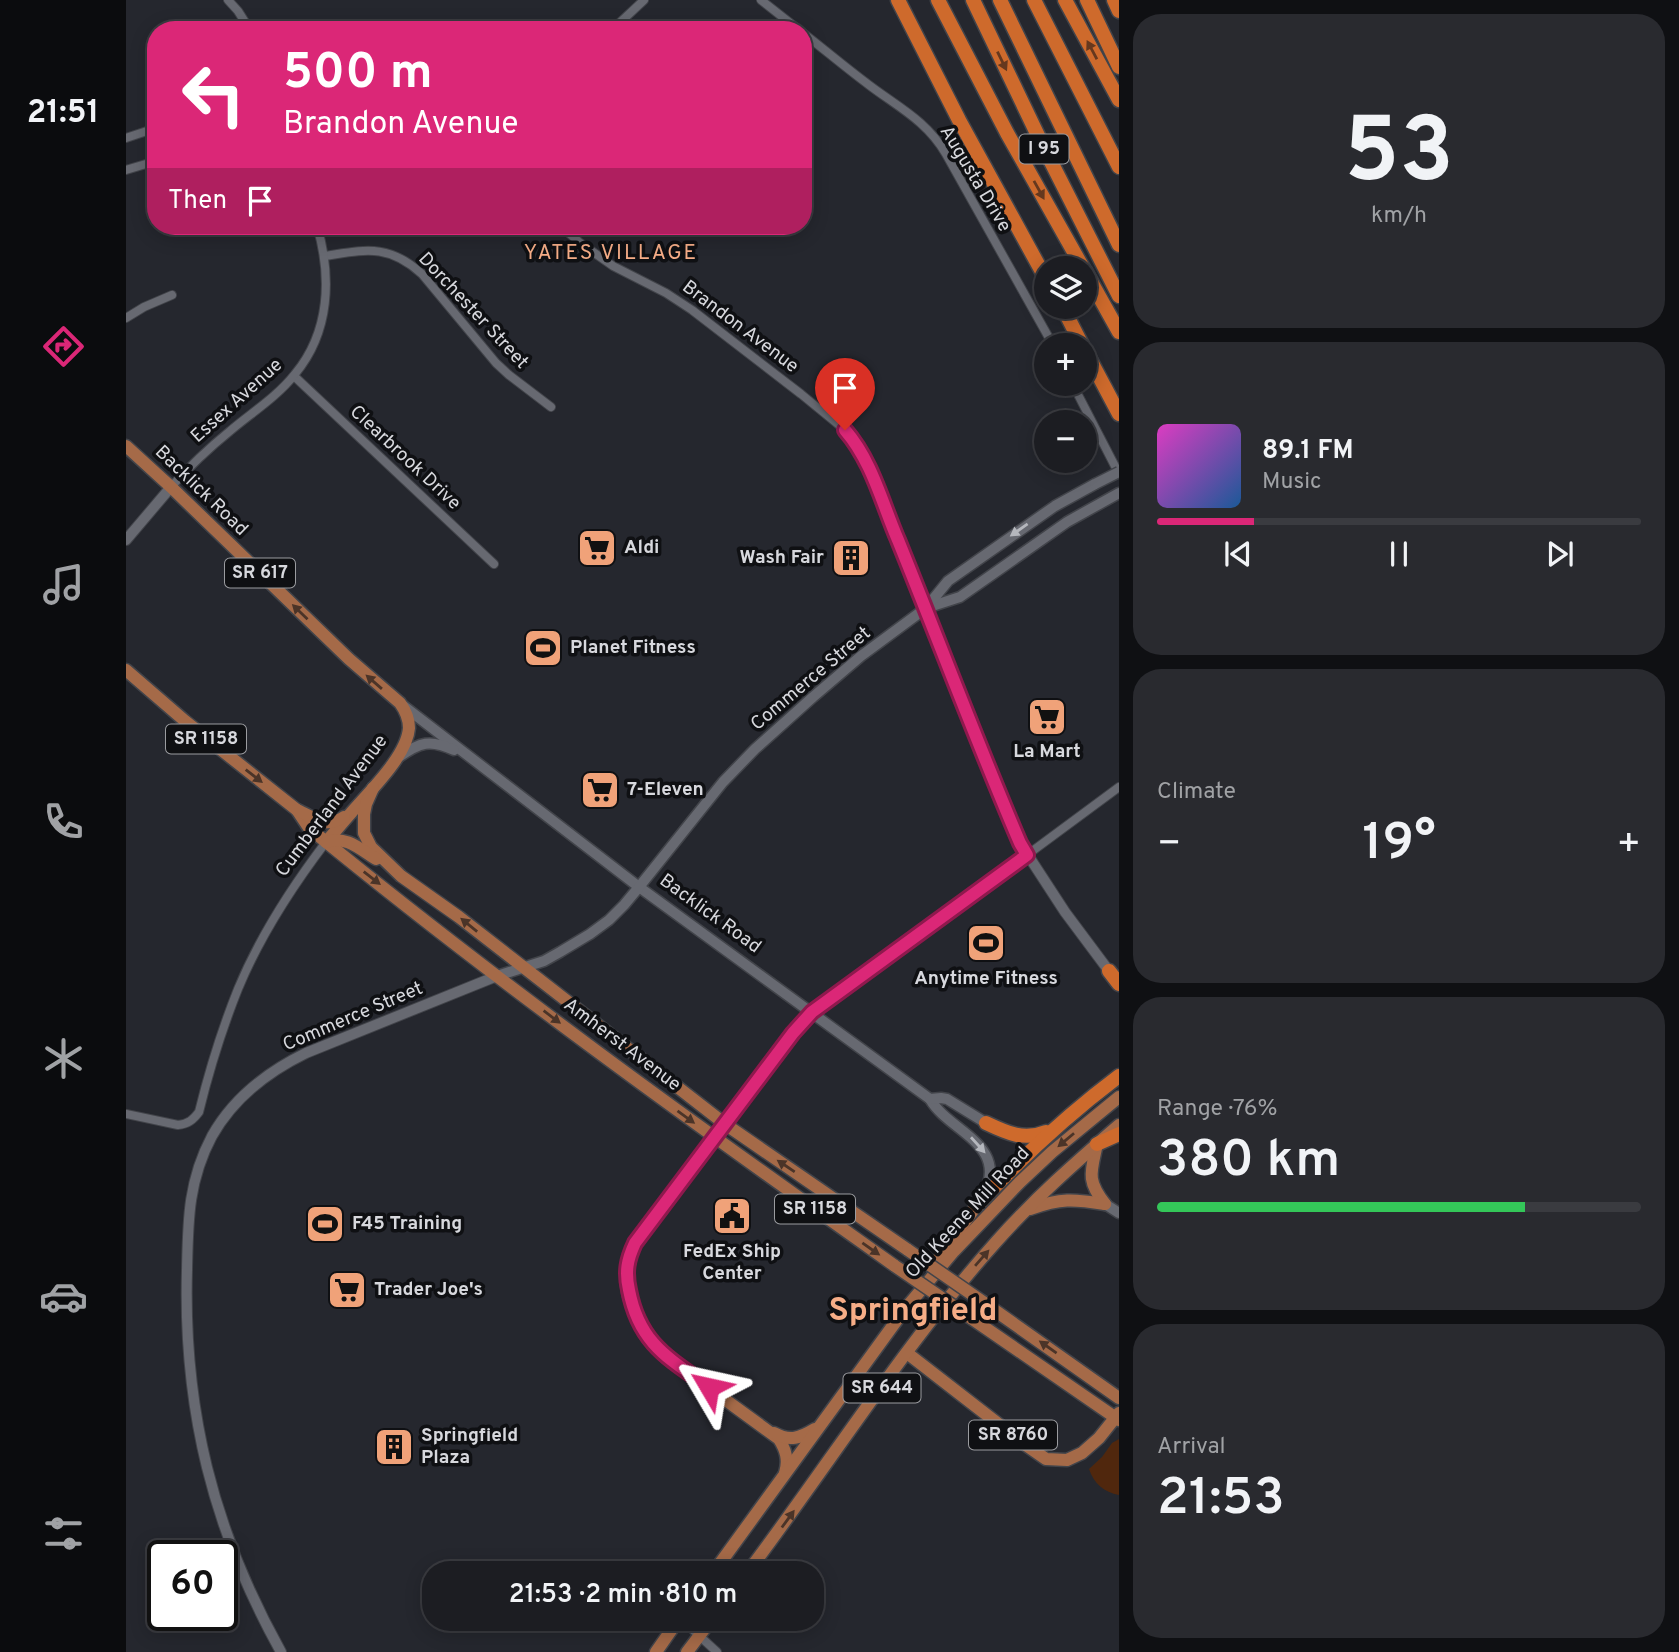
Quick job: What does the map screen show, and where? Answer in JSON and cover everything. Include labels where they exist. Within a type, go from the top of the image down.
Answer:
[{"type":"highway","points":[[898,0],[959,120],[1034,257]]},
{"type":"highway","points":[[938,0],[1007,133],[1076,256]]},
{"type":"highway","name":"I 95","points":[[973,0],[1119,296]]},
{"type":"highway","points":[[1000,0],[1119,245]]},
{"type":"highway","points":[[1034,0],[1119,167]]},
{"type":"highway","points":[[1065,0],[1119,100]]},
{"type":"highway","points":[[1087,0],[1119,67]]},
{"type":"highway","points":[[1114,0],[1119,11]]},
{"type":"highway","points":[[1060,127],[1119,228]]},
{"type":"highway","points":[[1097,293],[1119,332]]},
{"type":"highway","points":[[1097,373],[1119,414]]},
{"type":"highway","points":[[1109,971],[1119,984]]},
{"type":"highway","points":[[977,1205],[1054,1128],[1119,1076]]},
{"type":"highway","points":[[986,1123],[1023,1136],[1035,1136],[1054,1128]]},
{"type":"highway","points":[[1097,1144],[1119,1134]]},
{"type":"main road","name":"Backlick Road","points":[[126,446],[352,663],[400,702],[639,887],[930,1099],[936,1110],[975,1140],[986,1155],[990,1176],[988,1186],[977,1205]]},
{"type":"main road","name":"Commerce Street","points":[[497,976],[544,961],[590,934],[624,905],[708,798],[813,697],[861,656],[926,608],[948,581],[1055,506],[1119,473]]},
{"type":"main road","name":"Commerce Street","points":[[926,608],[960,597],[1048,534],[1119,493]]},
{"type":"main road","name":"Amherst Avenue","points":[[126,670],[297,810],[309,828],[497,976],[715,1138],[895,1266],[1118,1417]]},
{"type":"main road","name":"Cumberland Avenue","points":[[326,842],[396,758],[409,728],[407,714],[400,702]]},
{"type":"main road","name":"Backlick Road","points":[[396,758],[414,746],[426,743],[450,748],[470,758]]},
{"type":"main road","name":"Amherst Avenue","points":[[373,788],[366,804],[364,833],[371,847],[401,876],[577,1007],[725,1124],[1119,1398]]},
{"type":"main road","points":[[297,810],[327,823],[334,823],[352,811]]},
{"type":"main road","points":[[326,842],[338,839],[347,841],[401,876]]},
{"type":"main road","points":[[783,1476],[787,1463],[779,1439],[658,1350],[644,1332],[636,1315],[627,1280],[627,1263],[635,1243],[793,1033],[812,1012]]},
{"type":"main road","name":"Old Keene Mill Road","points":[[722,1561],[905,1310],[954,1251],[1052,1152],[1119,1097]]},
{"type":"main road","name":"Backlick Road","points":[[930,1099],[947,1099],[986,1123]]},
{"type":"main road","name":"Old Keene Mill Road","points":[[756,1561],[963,1280],[1046,1190],[1119,1125]]},
{"type":"main road","points":[[1097,1144],[1091,1177],[1095,1192],[1105,1204],[1119,1213]]},
{"type":"main road","points":[[1026,1211],[1059,1200],[1105,1204]]},
{"type":"main road","points":[[905,1310],[949,1242],[977,1205]]},
{"type":"main road","name":"SR 8760","points":[[907,1353],[1046,1459],[1067,1460],[1082,1453],[1118,1417]]},
{"type":"main road","points":[[772,1432],[796,1438],[807,1434],[823,1422]]},
{"type":"main road","points":[[656,1652],[671,1631]]},
{"type":"main road","points":[[687,1652],[703,1631]]},
{"type":"street","points":[[228,0],[244,21]]},
{"type":"street","points":[[622,21],[644,0]]},
{"type":"street","points":[[761,0],[788,21]]},
{"type":"street","name":"Augusta Drive","points":[[812,40],[922,123],[939,143],[1046,333]]},
{"type":"street","points":[[126,138],[147,131]]},
{"type":"street","points":[[126,170],[147,164]]},
{"type":"street","name":"Essex Avenue","points":[[126,540],[171,487],[206,452],[279,391],[294,376],[310,353],[323,320],[327,284],[319,235]]},
{"type":"street","name":"Brandon Avenue","points":[[571,235],[605,260],[692,310],[801,394],[845,430],[858,445],[1020,843],[1065,912],[1109,971]]},
{"type":"street","name":"Dorchester Street","points":[[324,256],[369,250],[391,254],[412,265],[496,363],[551,407]]},
{"type":"street","points":[[126,318],[172,295]]},
{"type":"street","name":"Clearbrook Drive","points":[[294,376],[494,564]]},
{"type":"street","points":[[1079,396],[1119,473]]},
{"type":"street","points":[[812,1012],[1119,787]]},
{"type":"street","name":"Cumberland Avenue","points":[[126,1114],[178,1125],[186,1124],[195,1118],[237,990],[263,938],[326,842]]},
{"type":"street","name":"Commerce Street","points":[[281,1652],[232,1551],[216,1502],[197,1426],[189,1362],[186,1291],[188,1222],[194,1180],[213,1135],[230,1110],[272,1072],[306,1053],[497,976]]},
{"type":"street","points":[[695,1631],[717,1652]]},
{"type":"shaded area","points":[[1119,1439],[1119,1495],[1100,1486],[1089,1469],[1112,1443]]},
{"type":"place","name":"Aldi","points":[[597,548]]},
{"type":"place","name":"Wash Fair","points":[[851,558]]},
{"type":"place","name":"Planet Fitness","points":[[543,648]]},
{"type":"place","name":"La Mart","points":[[1047,717]]},
{"type":"place","name":"7-Eleven","points":[[600,790]]},
{"type":"place","name":"Anytime Fitness","points":[[986,943]]},
{"type":"place","name":"FedEx Ship Center","points":[[732,1216]]},
{"type":"place","name":"F45 Training","points":[[325,1224]]},
{"type":"place","name":"Trader Joe's","points":[[347,1290]]},
{"type":"place","name":"Springfield Plaza","points":[[394,1447]]},
{"type":"district","name":"YATES VILLAGE","points":[[611,253]]},
{"type":"district","name":"Springfield","points":[[913,1312]]},
{"type":"route","points":[[709,1387],[658,1350],[644,1332],[632,1302],[626,1273],[629,1254],[635,1243],[793,1033],[812,1012],[1027,855],[976,739],[873,476],[858,445],[845,430]]}]
